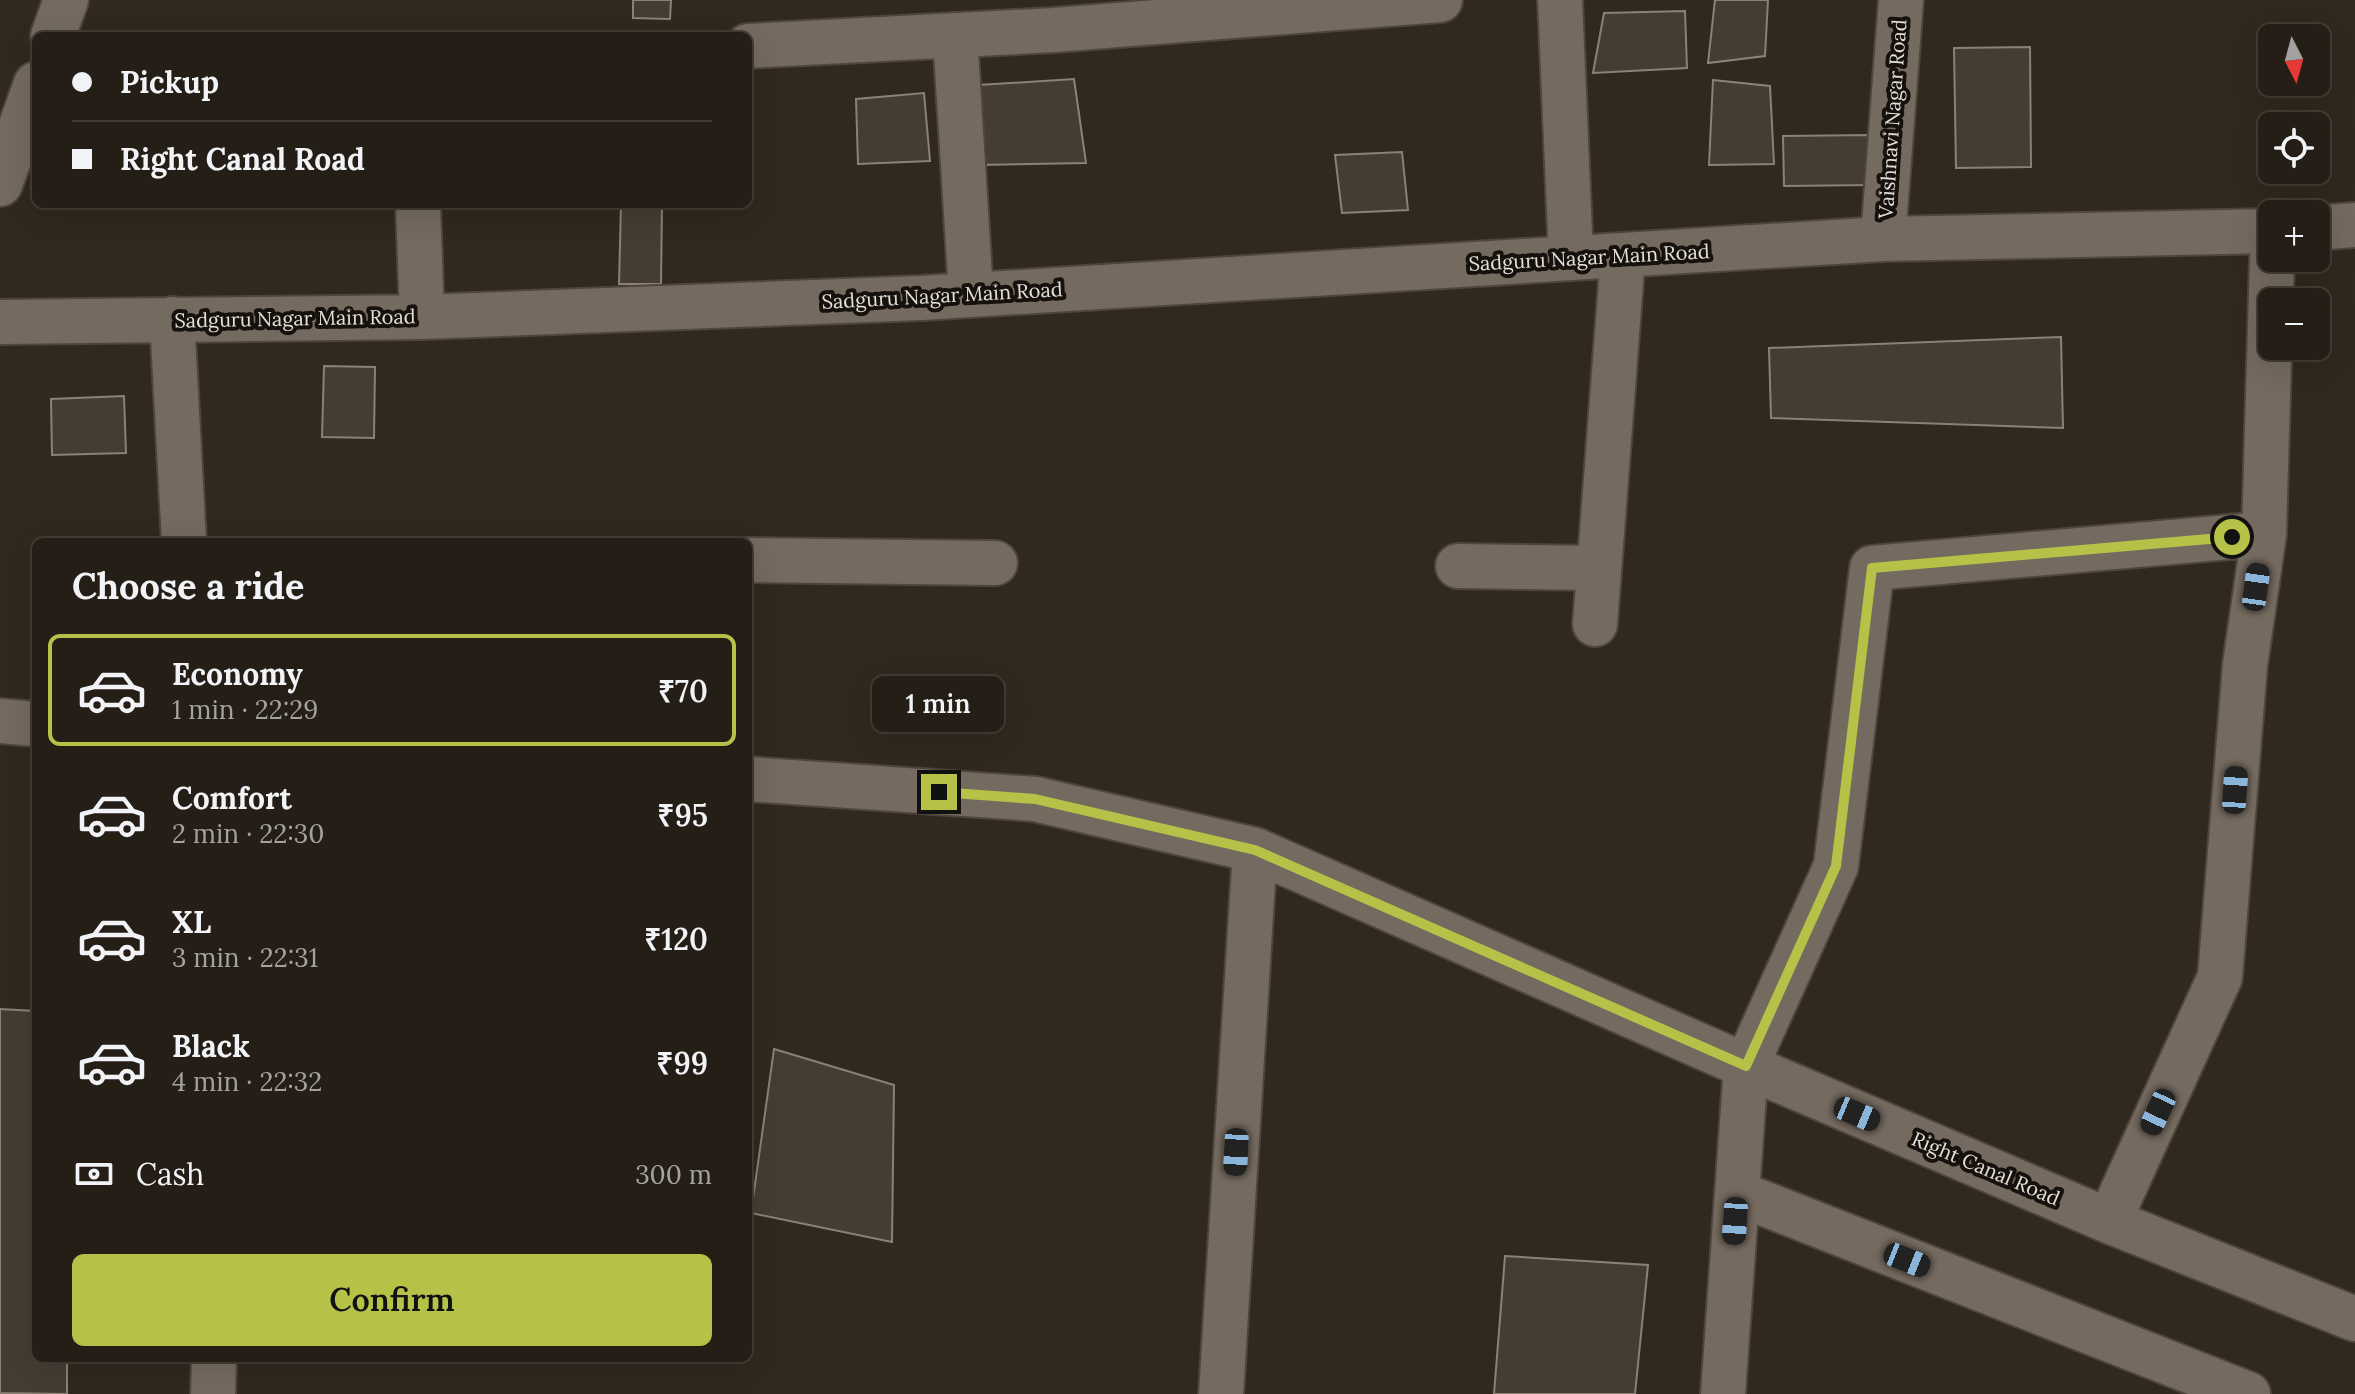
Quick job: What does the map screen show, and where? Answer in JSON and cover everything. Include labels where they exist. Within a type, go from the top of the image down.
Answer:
[{"type":"street","points":[[54,32],[66,0]]},
{"type":"street","points":[[752,46],[1054,30],[1440,0]]},
{"type":"street","points":[[1560,0],[1571,258]]},
{"type":"street","name":"Vaishnavi Nagar Road","points":[[1883,239],[1901,0]]},
{"type":"street","points":[[955,35],[971,294]]},
{"type":"street","points":[[0,184],[32,95]]},
{"type":"street","points":[[418,208],[422,317]]},
{"type":"street","points":[[2330,227],[2355,225]]},
{"type":"street","name":"Sadguru Nagar Main Road","points":[[0,322],[422,317],[971,294],[1883,239],[2258,231]]},
{"type":"street","points":[[1595,624],[1623,255]]},
{"type":"street","points":[[2109,1221],[2220,977],[2245,665],[2264,534],[2272,272]]},
{"type":"street","points":[[172,319],[184,538]]},
{"type":"street","points":[[1723,1394],[1746,1066],[1836,866],[1872,568],[2264,534]]},
{"type":"street","points":[[752,560],[995,563]]},
{"type":"street","points":[[1458,566],[1599,568]]},
{"type":"street","points":[[0,721],[32,724]]},
{"type":"street","name":"Right Canal Road","points":[[752,779],[1035,799],[1255,850],[1746,1066],[2109,1221],[2355,1319]]},
{"type":"street","points":[[1221,1394],[1255,850]]},
{"type":"street","points":[[1737,1193],[2248,1394]]},
{"type":"street","points":[[213,1394],[214,1362]]},
{"type":"building","points":[[633,0],[671,0],[670,19],[633,18]]},
{"type":"building","points":[[1715,0],[1768,0],[1765,56],[1708,63]]},
{"type":"building","points":[[1685,11],[1687,68],[1593,73],[1604,13]]},
{"type":"building","points":[[2030,47],[2031,167],[1956,168],[1954,48]]},
{"type":"building","points":[[1074,79],[1086,163],[978,165],[979,85]]},
{"type":"building","points":[[1713,80],[1770,86],[1774,164],[1709,165]]},
{"type":"building","points":[[924,93],[930,161],[858,164],[856,99]]},
{"type":"building","points":[[1871,135],[1872,185],[1784,186],[1783,136]]},
{"type":"building","points":[[1402,152],[1408,210],[1342,213],[1335,155]]},
{"type":"building","points":[[621,208],[662,208],[661,284],[619,284]]},
{"type":"building","points":[[2061,337],[2063,428],[1771,418],[1769,348]]},
{"type":"building","points":[[324,366],[375,367],[374,438],[322,437]]},
{"type":"building","points":[[124,396],[126,453],[52,455],[51,399]]},
{"type":"building","points":[[0,1009],[32,1011],[32,1362],[67,1362],[67,1394],[0,1393]]},
{"type":"building","points":[[774,1049],[894,1085],[892,1242],[752,1213]]},
{"type":"building","points":[[1505,1256],[1648,1265],[1635,1394],[1494,1394]]},
{"type":"route","points":[[939,792],[1035,799],[1255,850],[1746,1066],[1836,866],[1872,568],[2232,537]]}]
